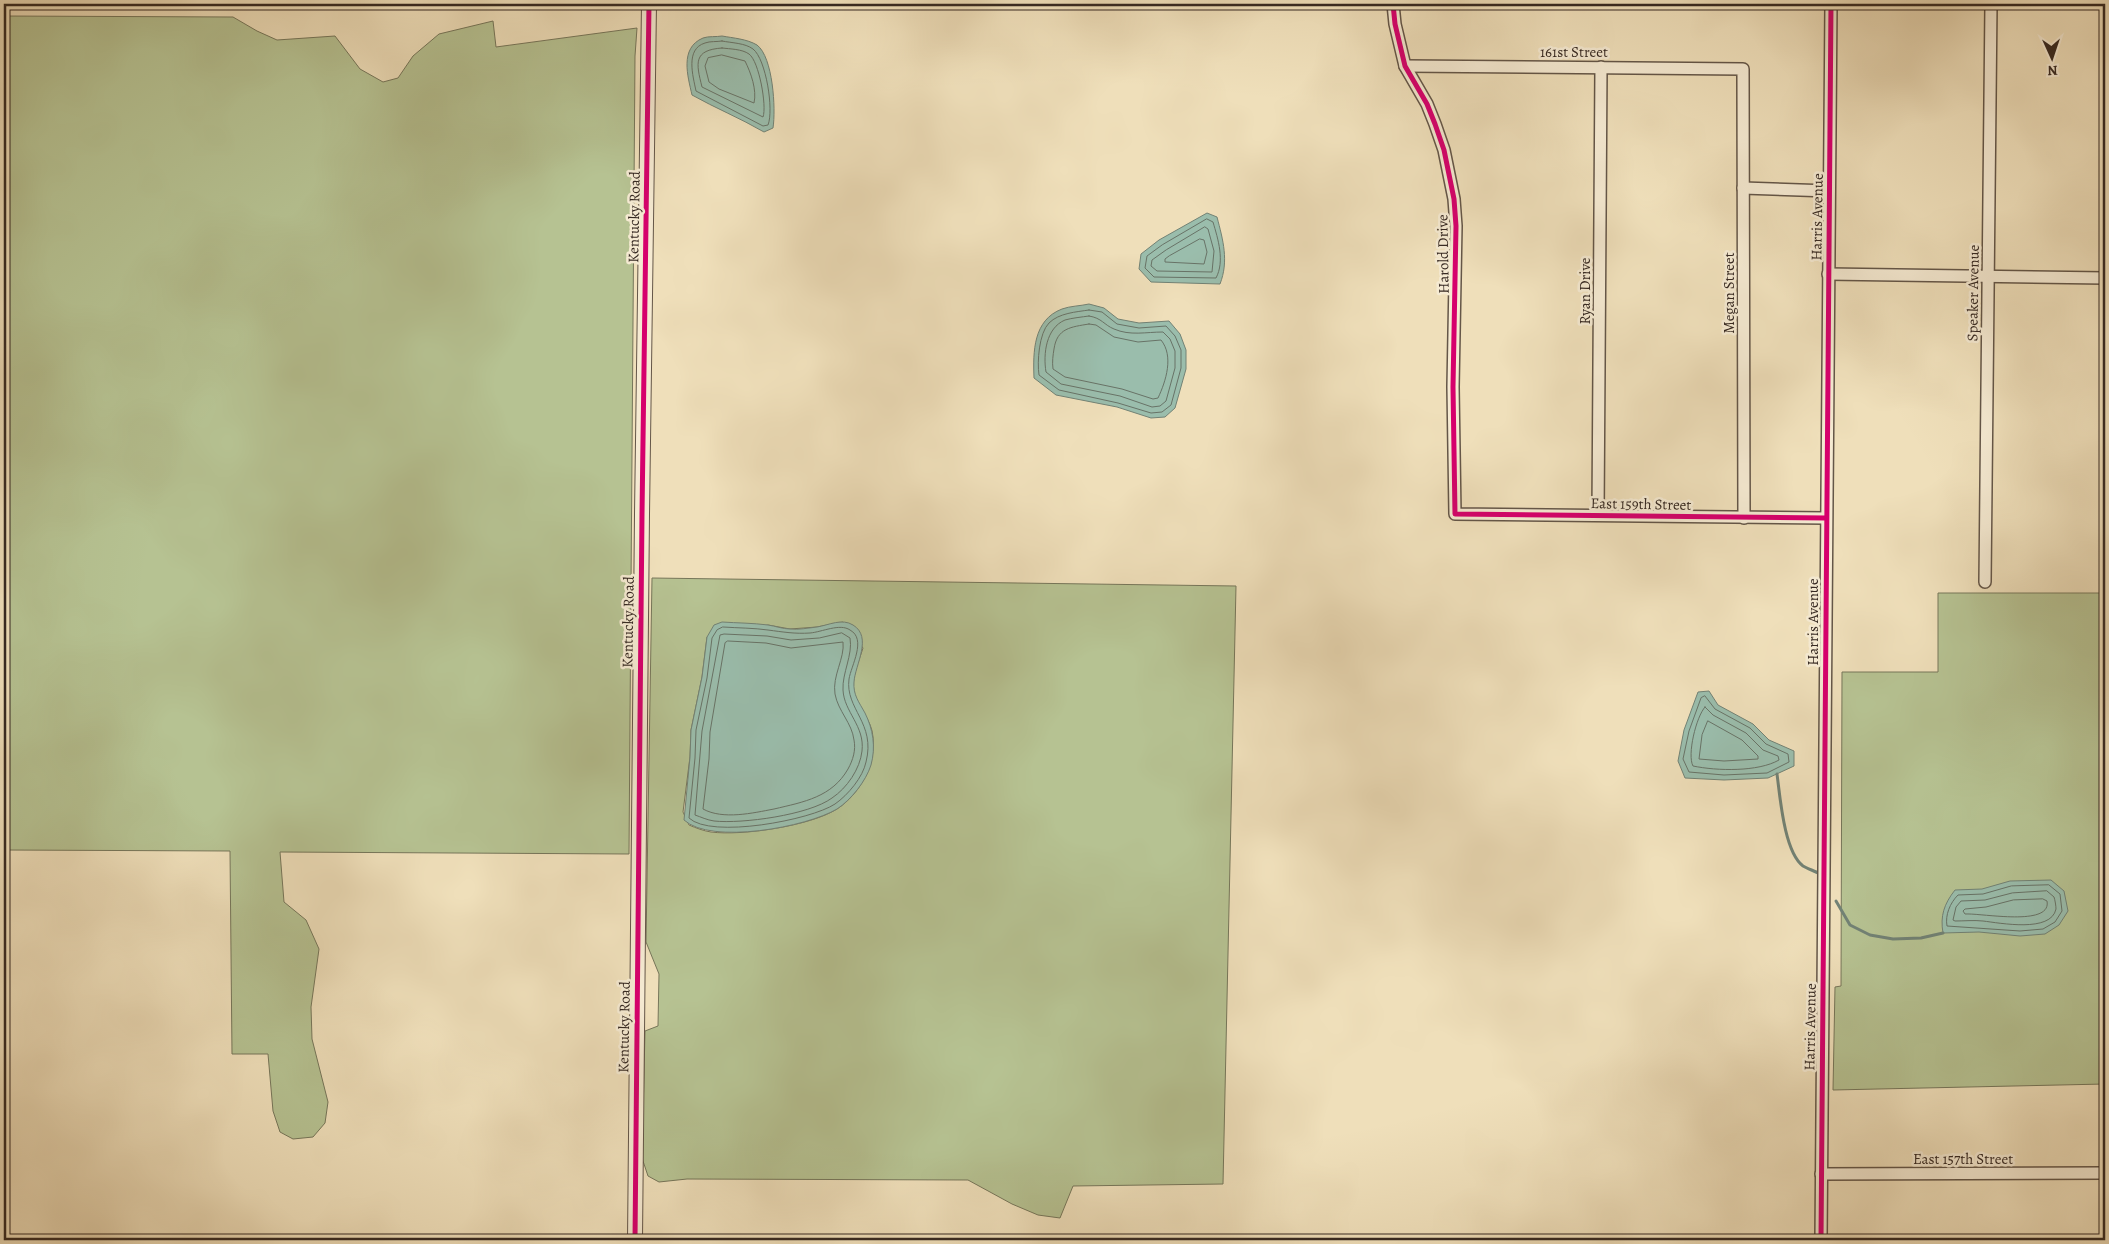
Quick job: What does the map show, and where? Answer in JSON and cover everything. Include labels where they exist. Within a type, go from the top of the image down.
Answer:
[{"type":"street","name":"Kentucky Road","points":[[635,1240],[650,4]]},
{"type":"street","name":"Harold Drive","points":[[1393,4],[1405,66],[1423,97],[1435,124],[1444,150],[1454,199],[1456,226],[1453,386],[1455,514]]},
{"type":"street","name":"Harris Avenue","points":[[1821,1240],[1831,4]]},
{"type":"street","name":"Speaker Avenue","points":[[1984,582],[1991,4]]},
{"type":"street","name":"161st Street","points":[[1405,66],[1743,69]]},
{"type":"street","name":"Ryan Drive","points":[[1598,515],[1601,67]]},
{"type":"street","name":"Megan Street","points":[[1743,69],[1744,518]]},
{"type":"street","points":[[1743,188],[1830,191]]},
{"type":"street","points":[[1828,274],[2105,278]]},
{"type":"street","name":"East 159th Street","points":[[1455,514],[1826,518]]},
{"type":"street","name":"East 157th Street","points":[[1821,1174],[2105,1173]]},
{"type":"shaded area","points":[[4,16],[233,17],[277,40],[335,36],[360,69],[383,82],[398,78],[413,56],[439,34],[493,21],[496,47],[637,28],[635,56],[629,854],[280,852],[284,902],[306,920],[319,949],[311,1007],[312,1039],[328,1102],[325,1123],[313,1137],[293,1139],[280,1132],[273,1111],[268,1054],[232,1054],[230,851],[4,850]]},
{"type":"shaded area","points":[[652,578],[1236,586],[1223,1184],[1073,1186],[1060,1218],[1038,1215],[1012,1204],[968,1180],[687,1179],[659,1182],[648,1176],[642,1158],[645,1031],[658,1026],[659,974],[646,942]],"holes":[[[843,622],[863,648],[853,687],[856,698],[870,725],[873,747],[872,758],[865,778],[853,795],[837,809],[825,815],[793,825],[757,831],[724,833],[708,832],[689,825],[683,812],[690,757],[691,730],[702,677],[707,637],[768,625],[790,629],[817,627]]]},
{"type":"shaded area","points":[[1938,593],[2105,593],[2105,1084],[1833,1090],[1835,987],[1841,986],[1842,672],[1938,672]]},
{"type":"water","points":[[722,36],[749,41],[757,45],[767,60],[772,84],[773,128],[764,132],[692,95],[687,72],[688,56],[691,49],[695,43],[703,38]]},
{"type":"water","points":[[1207,213],[1217,217],[1223,242],[1225,259],[1220,284],[1151,282],[1139,269],[1141,254],[1159,240]]},
{"type":"water","points":[[1089,304],[1104,308],[1118,319],[1139,323],[1169,321],[1180,334],[1186,350],[1186,369],[1175,408],[1165,417],[1151,418],[1117,407],[1056,395],[1034,378],[1035,348],[1040,329],[1045,321],[1052,314],[1062,309]]},
{"type":"water","points":[[722,622],[762,624],[785,629],[796,629],[844,622],[853,625],[859,630],[862,644],[855,675],[854,691],[868,719],[872,732],[873,758],[862,784],[848,801],[837,809],[804,822],[759,831],[715,831],[697,827],[684,820],[691,730],[702,677],[707,637],[714,625]]},
{"type":"water","points":[[1709,691],[1718,705],[1753,724],[1769,740],[1794,751],[1794,766],[1768,778],[1724,780],[1685,778],[1678,761],[1684,730],[1698,692]]},
{"type":"water","points":[[2051,880],[2064,891],[2068,911],[2059,925],[2045,934],[2020,936],[1979,932],[1943,933],[1942,921],[1944,910],[1955,890],[1982,889],[2010,881]]},
{"type":"waterway","points":[[1777,774],[1784,823],[1791,849],[1803,866],[1820,874]]},
{"type":"waterway","points":[[1836,901],[1850,925],[1870,935],[1893,939],[1921,938],[1943,933]]},
{"type":"cycle path","points":[[635,1240],[649,4]]},
{"type":"cycle path","points":[[1393,4],[1395,24],[1405,66],[1427,104],[1435,124],[1444,150],[1454,199],[1456,226],[1453,387],[1455,514],[1826,518]]},
{"type":"cycle path","points":[[1821,1240],[1831,4]]}]
